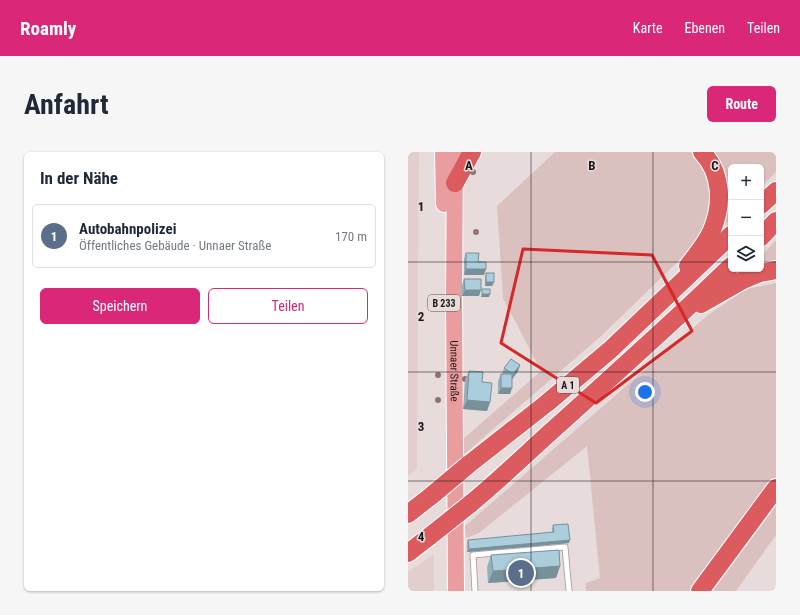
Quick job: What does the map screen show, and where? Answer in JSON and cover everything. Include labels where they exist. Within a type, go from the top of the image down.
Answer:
[{"type":"highway","points":[[455,183],[472,152]]},
{"type":"highway","points":[[663,301],[712,230],[718,209],[720,193],[715,173],[709,159],[702,152]]},
{"type":"highway","points":[[764,203],[776,191]]},
{"type":"highway","points":[[764,233],[776,221]]},
{"type":"highway","name":"A 1","points":[[408,514],[610,350],[730,236]]},
{"type":"highway","name":"A 1","points":[[408,553],[493,486],[677,318],[728,269]]},
{"type":"highway","points":[[677,318],[743,280],[760,272],[776,270]]},
{"type":"highway","points":[[700,591],[776,488]]},
{"type":"highway","points":[[707,591],[776,498]]},
{"type":"main road","name":"Unnaer Straße","points":[[443,152],[446,591]]},
{"type":"main road","name":"Unnaer Straße","points":[[455,152],[454,298],[456,591]]},
{"type":"lane","points":[[475,591],[473,555],[566,547],[569,591]]},
{"type":"highlighted area","points":[[523,249],[652,255],[692,331],[596,403],[501,343]]},
{"type":"shaded area","points":[[408,152],[419,152],[417,469],[408,476]]},
{"type":"shaded area","points":[[555,152],[691,152],[700,158],[714,187],[711,219],[692,248],[600,337],[462,456],[462,440],[541,371],[503,298],[497,206]]},
{"type":"shaded area","points":[[710,152],[776,152],[776,172],[764,184],[764,164],[728,164],[728,221],[720,230]]},
{"type":"shaded area","points":[[776,240],[776,268],[764,269],[764,253]]},
{"type":"shaded area","points":[[776,283],[776,480],[693,591],[586,591],[586,583],[600,578],[587,446],[479,533],[466,538],[465,526],[708,315],[746,289]]},
{"type":"shaded area","points":[[776,506],[776,535],[736,591],[713,591]]},
{"type":"shaded area","points":[[434,554],[434,591],[408,591],[408,572]]},
{"type":"building","points":[[466,253],[479,253],[478,262],[486,262],[486,269],[466,269]]},
{"type":"building","points":[[486,273],[494,273],[494,282],[486,282]]},
{"type":"building","points":[[464,279],[481,279],[481,290],[465,290]]},
{"type":"building","points":[[482,289],[490,289],[490,294],[482,294]]},
{"type":"building","points":[[511,359],[520,365],[513,374],[504,368]]},
{"type":"building","points":[[469,371],[483,372],[482,382],[492,383],[490,402],[467,400]]},
{"type":"building","points":[[501,374],[512,374],[512,388],[501,388]]},
{"type":"building","points":[[568,524],[570,540],[469,549],[468,540],[554,532],[553,525]]},
{"type":"building","points":[[559,550],[560,566],[493,571],[491,555]]},
{"type":"place","name":"Autobahnpolizei","points":[[521,573]]}]
